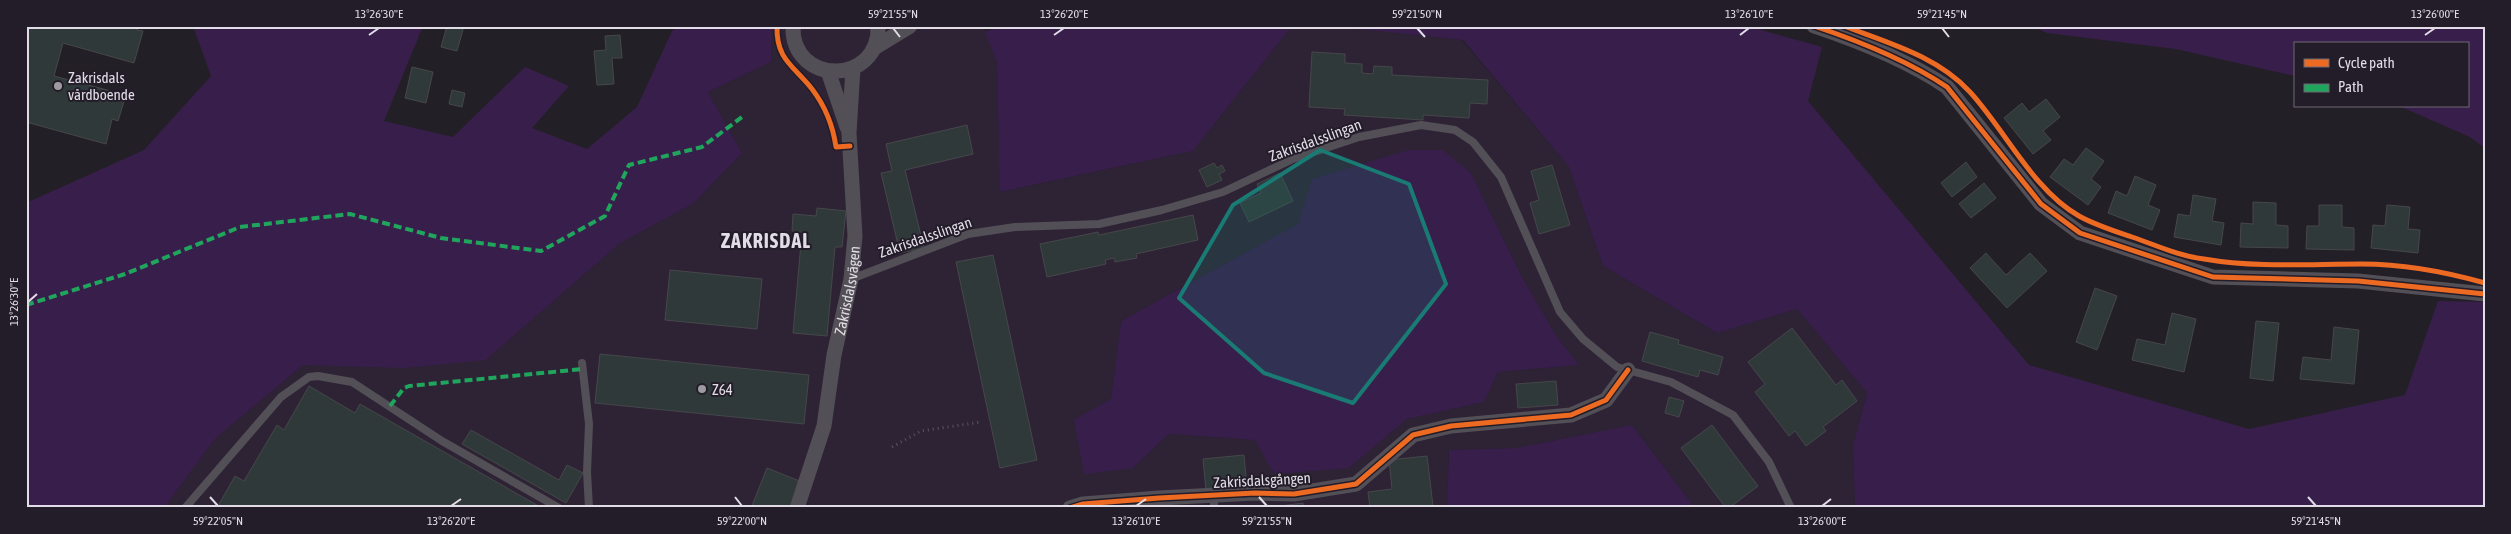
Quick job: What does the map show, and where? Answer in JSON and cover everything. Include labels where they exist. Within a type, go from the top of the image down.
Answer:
[{"type":"street","points":[[793,26],[794,40],[799,51],[816,68],[828,71],[845,71],[866,60],[874,48],[878,26]]},
{"type":"street","points":[[874,48],[910,26]]},
{"type":"street","points":[[1814,26],[1834,32],[1926,73],[1947,87],[2041,204],[2080,233],[2212,277],[2358,281],[2485,294]]},
{"type":"street","name":"Zakrisdalsvägen","points":[[797,508],[824,426],[834,355],[850,279],[855,212],[849,133],[853,68]]},
{"type":"street","points":[[828,71],[849,133]]},
{"type":"street","name":"Zakrisdalsgången","points":[[1070,508],[1083,504],[1214,501],[1294,494],[1356,484],[1413,434],[1452,426],[1570,415],[1606,400],[1628,370]]},
{"type":"lane","name":"Zakrisdalsslingan","points":[[850,279],[968,234],[1015,227],[1099,224],[1162,210],[1223,192],[1293,159],[1359,137],[1421,125],[1455,130],[1473,142],[1501,177],[1560,312],[1583,338],[1617,367],[1671,382],[1733,415],[1769,462],[1791,508]]},
{"type":"lane","points":[[582,363],[589,424],[587,472],[589,508]]},
{"type":"lane","points":[[185,508],[282,397],[309,377],[318,376],[352,382],[442,441],[559,508]]},
{"type":"path","points":[[892,447],[921,432],[981,422]]},
{"type":"highlighted area","points":[[1320,150],[1409,184],[1446,284],[1353,403],[1264,373],[1179,298],[1233,205]]},
{"type":"shaded area","points":[[193,26],[423,26],[384,121],[453,137],[525,67],[569,86],[532,128],[587,149],[637,107],[672,31],[679,26],[772,26],[771,62],[708,92],[742,153],[694,203],[619,244],[486,360],[404,368],[303,365],[215,439],[164,508],[26,508],[26,203],[144,150],[211,76]]},
{"type":"shaded area","points":[[772,26],[984,26],[997,63],[1001,192],[1193,151],[1292,26],[1328,26],[1462,40],[1569,167],[1603,266],[1717,333],[1797,309],[1867,393],[1853,445],[1855,508],[1695,508],[1632,425],[1516,448],[1449,450],[1447,508],[164,508],[215,439],[303,365],[486,360],[619,244],[694,203],[742,153],[708,92],[771,62]],"holes":[[[1471,173],[1522,277],[1557,337],[1578,365],[1498,372],[1484,402],[1407,419],[1349,468],[1255,440],[1169,434],[1133,468],[1111,399],[1121,321],[1299,224],[1312,179]]]},
{"type":"shaded area","points":[[1009,26],[1292,26],[1193,151],[1000,192],[997,63],[985,31]]},
{"type":"shaded area","points":[[1328,26],[1747,26],[1822,47],[1808,101],[2029,365],[2249,429],[2405,395],[2438,301],[2485,302],[2485,508],[1855,508],[1853,445],[1867,393],[1797,309],[1717,333],[1603,266],[1569,167],[1463,40]]},
{"type":"shaded area","points":[[2033,26],[2485,26],[2485,148],[2470,137],[2404,108],[2468,108],[2468,42],[2294,42],[2294,76],[2176,49],[2047,33]]},
{"type":"shaded area","points":[[1409,150],[1443,150],[1471,173],[1522,277],[1557,337],[1579,365],[1498,372],[1484,402],[1407,419],[1349,468],[1274,474],[1255,440],[1169,434],[1133,468],[1084,474],[1074,420],[1111,399],[1121,321],[1298,224],[1312,179]]},
{"type":"shaded area","points":[[1632,425],[1695,508],[1447,508],[1449,450],[1516,448]]},
{"type":"building","name":"Zakrisdals vårdboende","points":[[26,26],[138,26],[137,30],[143,31],[134,63],[63,43],[54,76],[126,95],[118,121],[112,119],[106,144],[26,122]]},
{"type":"building","points":[[447,26],[464,26],[457,51],[441,47]]},
{"type":"building","points":[[620,35],[622,58],[612,58],[614,84],[597,85],[594,51],[606,50],[605,36]]},
{"type":"building","points":[[1312,52],[1345,54],[1345,63],[1362,64],[1362,73],[1373,74],[1374,66],[1392,67],[1392,75],[1488,80],[1487,104],[1470,103],[1469,118],[1423,115],[1423,120],[1344,115],[1345,109],[1309,107]]},
{"type":"building","points":[[412,67],[433,72],[426,103],[405,98]]},
{"type":"building","points":[[452,90],[465,93],[462,107],[449,104]]},
{"type":"building","points":[[2046,99],[2060,117],[2043,131],[2051,140],[2033,154],[2004,118],[2022,103],[2029,112]]},
{"type":"building","points":[[967,125],[973,154],[905,170],[924,248],[900,253],[881,173],[892,171],[886,144]]},
{"type":"building","points":[[2086,148],[2104,161],[2091,179],[2101,187],[2088,205],[2050,177],[2064,159],[2073,165]]},
{"type":"building","points":[[1966,162],[1977,177],[1952,197],[1941,183]]},
{"type":"building","points":[[1214,163],[1217,168],[1222,165],[1225,171],[1219,174],[1222,180],[1207,187],[1199,170]]},
{"type":"building","points":[[1552,165],[1570,225],[1539,234],[1530,203],[1539,200],[1531,171]]},
{"type":"building","points":[[1280,173],[1293,201],[1249,222],[1240,203],[1261,193],[1257,184]]},
{"type":"building","points":[[2135,176],[2156,185],[2148,205],[2160,210],[2152,230],[2108,213],[2116,191],[2127,196]]},
{"type":"building","points":[[1984,183],[1996,198],[1971,218],[1959,204]]},
{"type":"building","points":[[2193,195],[2216,199],[2212,221],[2224,223],[2221,245],[2174,237],[2178,214],[2190,216]]},
{"type":"building","points":[[2253,202],[2276,203],[2276,225],[2288,226],[2288,248],[2240,247],[2241,223],[2253,224]]},
{"type":"building","points":[[2319,205],[2342,205],[2342,227],[2354,228],[2354,250],[2306,249],[2307,226],[2319,226]]},
{"type":"building","points":[[2387,205],[2410,207],[2408,229],[2420,230],[2418,253],[2371,248],[2373,225],[2385,226]]},
{"type":"building","points":[[817,208],[846,211],[842,247],[835,247],[827,336],[793,333],[802,232],[792,231],[793,214],[816,216]]},
{"type":"building","points":[[1193,215],[1198,240],[1136,254],[1137,258],[1115,262],[1114,258],[1105,260],[1106,264],[1047,277],[1040,244],[1098,232],[1099,235]]},
{"type":"building","points":[[1986,253],[2006,275],[2030,253],[2047,271],[2007,308],[1970,268]]},
{"type":"building","points":[[993,255],[1037,460],[1000,468],[956,262]]},
{"type":"building","points":[[670,270],[762,279],[757,329],[665,320]]},
{"type":"building","points":[[2095,288],[2117,296],[2097,350],[2076,342]]},
{"type":"building","points":[[2172,313],[2196,319],[2184,372],[2132,360],[2137,339],[2165,345]]},
{"type":"building","points":[[2256,321],[2279,323],[2273,381],[2250,378]]},
{"type":"building","points":[[2334,327],[2359,330],[2354,384],[2300,379],[2303,357],[2331,360]]},
{"type":"building","points":[[1792,328],[1836,385],[1842,380],[1857,401],[1823,427],[1826,431],[1806,446],[1795,431],[1789,436],[1755,392],[1765,384],[1748,362]]},
{"type":"building","points":[[1650,332],[1679,340],[1678,344],[1723,357],[1718,375],[1700,370],[1698,377],[1642,361]]},
{"type":"building","name":"Z64","points":[[600,354],[809,375],[804,424],[595,403]]},
{"type":"building","points":[[1556,381],[1558,405],[1518,408],[1516,384]]},
{"type":"building","points":[[309,386],[355,413],[360,404],[542,508],[225,508],[219,504],[235,476],[244,481],[277,425],[284,430]]},
{"type":"building","points":[[1669,397],[1684,401],[1679,417],[1665,413]]},
{"type":"building","points":[[1712,425],[1758,486],[1729,508],[1726,508],[1681,448]]},
{"type":"building","points":[[471,430],[559,480],[567,465],[583,473],[566,503],[462,444]]},
{"type":"building","points":[[1244,455],[1247,488],[1206,491],[1203,459]]},
{"type":"building","points":[[1427,456],[1433,506],[1370,508],[1368,492],[1392,489],[1389,460]]},
{"type":"building","points":[[767,468],[802,482],[792,508],[751,508]]},
{"type":"building","points":[[1303,503],[1304,508],[1265,508]]},
{"type":"marked path","points":[[26,305],[125,274],[240,227],[350,214],[441,238],[541,251],[605,216],[629,165],[702,147],[742,117]]},
{"type":"marked path","points":[[390,406],[404,388],[409,386],[583,369]]},
{"type":"cycle path","points":[[777,26],[777,38],[783,55],[821,102],[831,124],[836,147],[850,146]]},
{"type":"cycle path","points":[[1814,26],[1882,52],[1917,69],[1947,87],[2041,204],[2080,233],[2213,277],[2358,281],[2485,294]]},
{"type":"cycle path","points":[[1844,26],[1895,45],[1943,69],[1970,92],[1983,107],[2047,191],[2079,216],[2098,225],[2194,258],[2263,265],[2393,265],[2440,272],[2485,283]]},
{"type":"cycle path","points":[[1070,508],[1083,504],[1159,498],[1255,493],[1294,494],[1356,484],[1413,435],[1451,426],[1571,415],[1606,400],[1628,370]]},
{"type":"place","name":"Zakrisdals vårdboende","points":[[58,86]]},
{"type":"place","name":"Z64","points":[[702,389]]},
{"type":"district","name":"ZAKRISDAL","points":[[766,240]]}]
